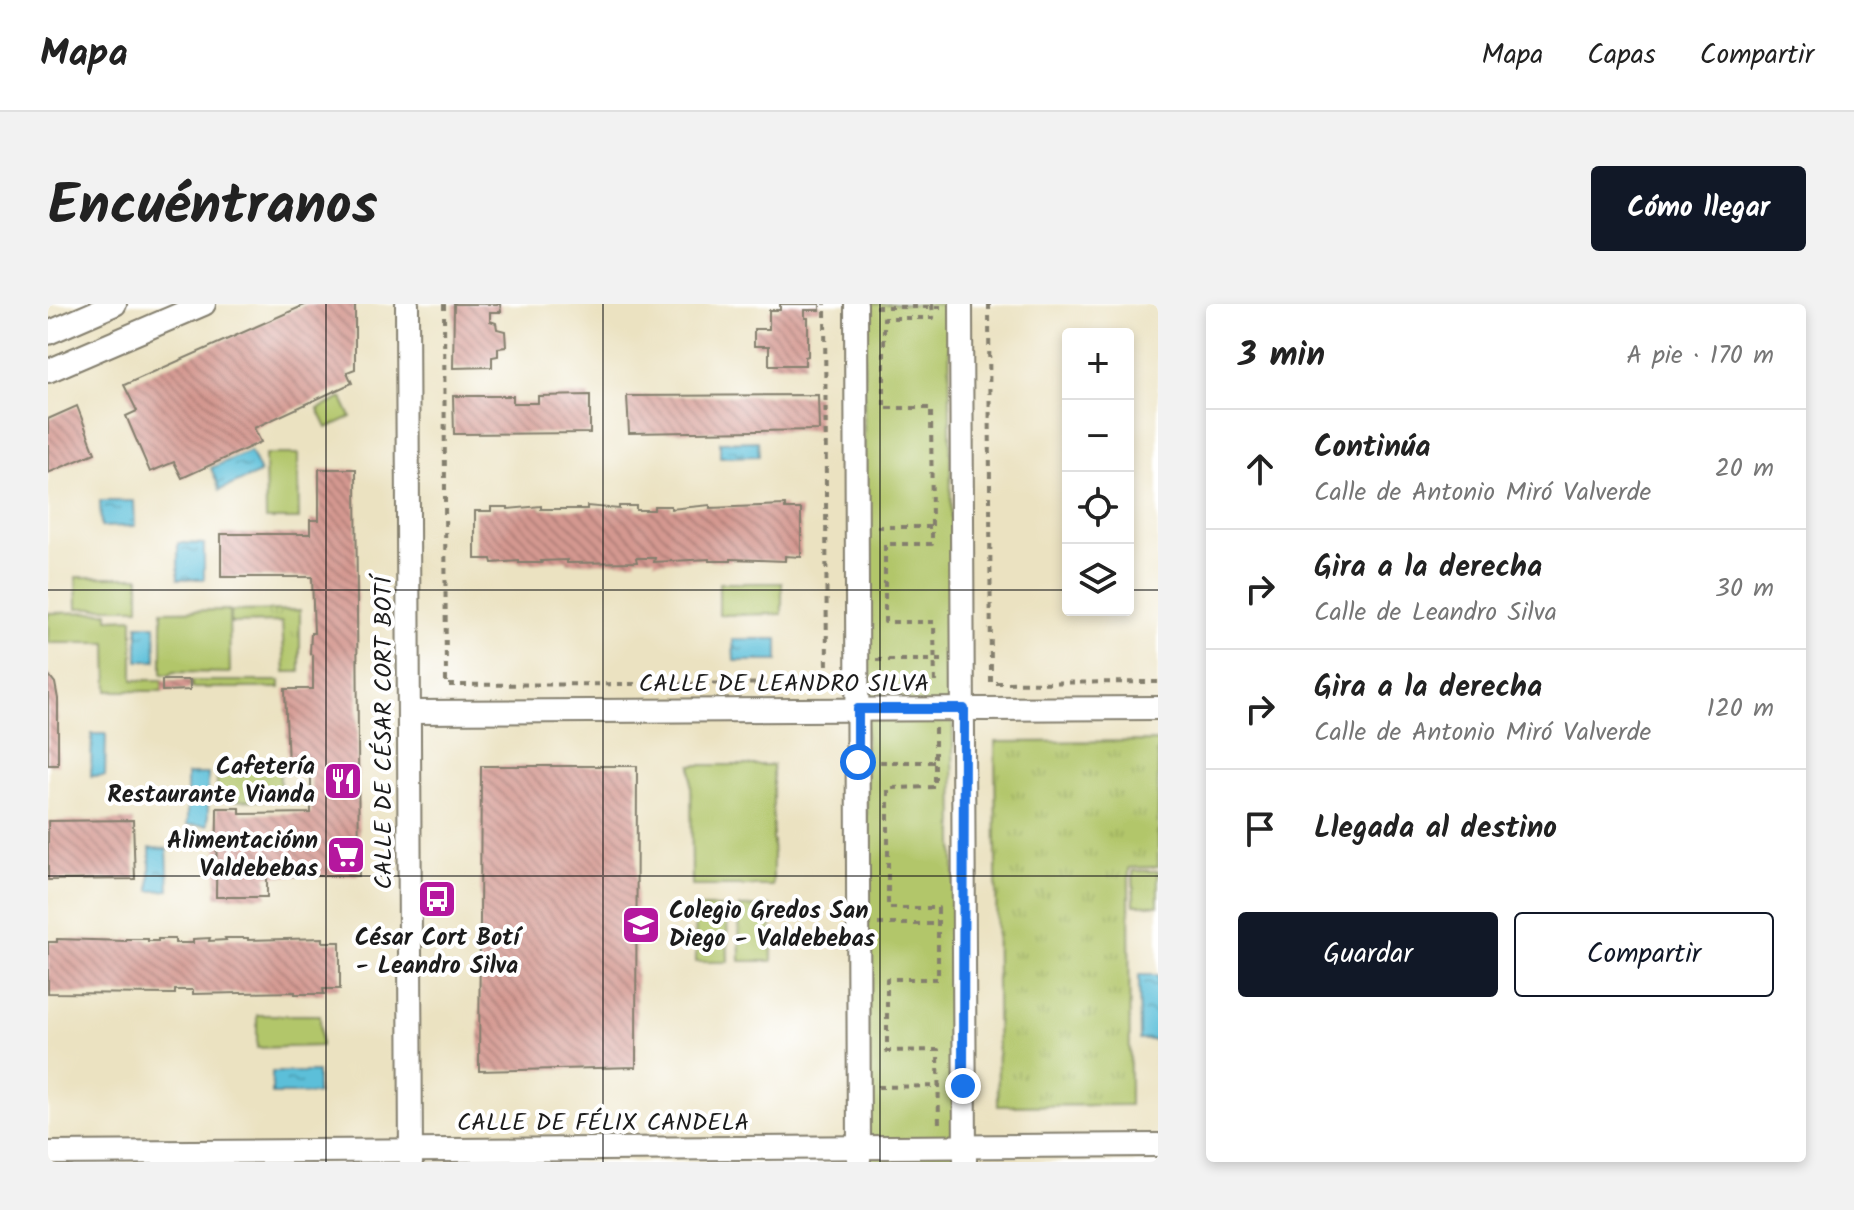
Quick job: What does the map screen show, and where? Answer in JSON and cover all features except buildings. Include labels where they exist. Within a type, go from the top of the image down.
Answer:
[{"type":"street","points":[[48,333],[115,304]]},
{"type":"street","points":[[48,371],[204,304]]},
{"type":"street","name":"CALLE DE CÉSAR CORT BOTÍ","points":[[407,304],[410,1156]]},
{"type":"street","points":[[859,1154],[860,306]]},
{"type":"street","points":[[957,306],[964,709],[965,1154]]},
{"type":"street","name":"CALLE DE LEANDRO SILVA","points":[[410,712],[1158,708]]},
{"type":"street","name":"CALLE DE FÉLIX CANDELA","points":[[48,1153],[410,1156],[965,1154],[1158,1145]]},
{"type":"path","points":[[444,304],[446,685],[827,683],[825,304]]},
{"type":"path","points":[[989,304],[991,683],[1158,682]]},
{"type":"path","points":[[860,306],[957,306]]},
{"type":"path","points":[[870,527],[943,527]]},
{"type":"path","points":[[868,660],[954,659]]},
{"type":"path","points":[[872,762],[944,762]]},
{"type":"path","points":[[870,925],[946,924]]},
{"type":"path","points":[[869,1087],[947,1086]]},
{"type":"green space","points":[[863,304],[949,304],[957,1162],[869,1162]]},
{"type":"green space","points":[[342,398],[351,417],[327,428],[318,409]]},
{"type":"green space","points":[[265,454],[298,454],[299,519],[266,519]]},
{"type":"green space","points":[[76,577],[139,577],[139,608],[77,608]]},
{"type":"green space","points":[[719,583],[782,583],[782,614],[719,615]]},
{"type":"green space","points":[[229,610],[230,673],[162,674],[162,611]]},
{"type":"green space","points":[[300,610],[300,672],[285,672],[282,622],[231,623],[231,611]]},
{"type":"green space","points":[[108,612],[108,619],[133,618],[133,680],[162,680],[162,691],[108,691],[107,643],[48,643],[48,613]]},
{"type":"green space","points":[[191,681],[280,681],[280,688],[192,688]]},
{"type":"green space","points":[[1158,741],[1158,867],[1129,868],[1130,1105],[998,1106],[995,742]]},
{"type":"green space","points":[[691,765],[773,765],[773,886],[692,886]]},
{"type":"green space","points":[[280,766],[280,800],[217,801],[217,767]]},
{"type":"green space","points":[[1133,871],[1158,871],[1158,905],[1134,905]]},
{"type":"green space","points":[[771,906],[772,961],[740,961],[739,907]]},
{"type":"green space","points":[[695,907],[727,907],[728,962],[696,962]]},
{"type":"green space","points":[[257,1015],[320,1015],[321,1046],[257,1048]]},
{"type":"water","points":[[758,441],[759,456],[720,457],[720,442]]},
{"type":"water","points":[[250,451],[260,473],[220,490],[211,468]]},
{"type":"water","points":[[100,501],[134,501],[135,526],[101,527]]},
{"type":"water","points":[[178,543],[204,544],[204,579],[178,579]]},
{"type":"water","points":[[138,625],[155,625],[156,661],[138,661]]},
{"type":"water","points":[[733,639],[778,639],[778,661],[734,661]]},
{"type":"water","points":[[92,734],[106,734],[105,776],[91,776]]},
{"type":"water","points":[[187,774],[208,774],[208,825],[187,825]]},
{"type":"water","points":[[150,848],[167,849],[169,890],[150,891]]},
{"type":"water","points":[[1139,975],[1158,975],[1158,1040],[1140,1040]]},
{"type":"water","points":[[272,1072],[317,1072],[317,1094],[272,1094]]},
{"type":"place","name":"Cafetería Restaurante Vianda","points":[[343,781]]},
{"type":"place","name":"Alimentaciónn Valdebebas","points":[[346,855]]},
{"type":"place","name":"César Cort Botí - Leandro Silva","points":[[437,899]]},
{"type":"place","name":"Colegio Gredos San Diego - Valdebebas","points":[[641,925]]},
{"type":"route","points":[[858,762],[858,709],[964,709],[963,1086]]}]
